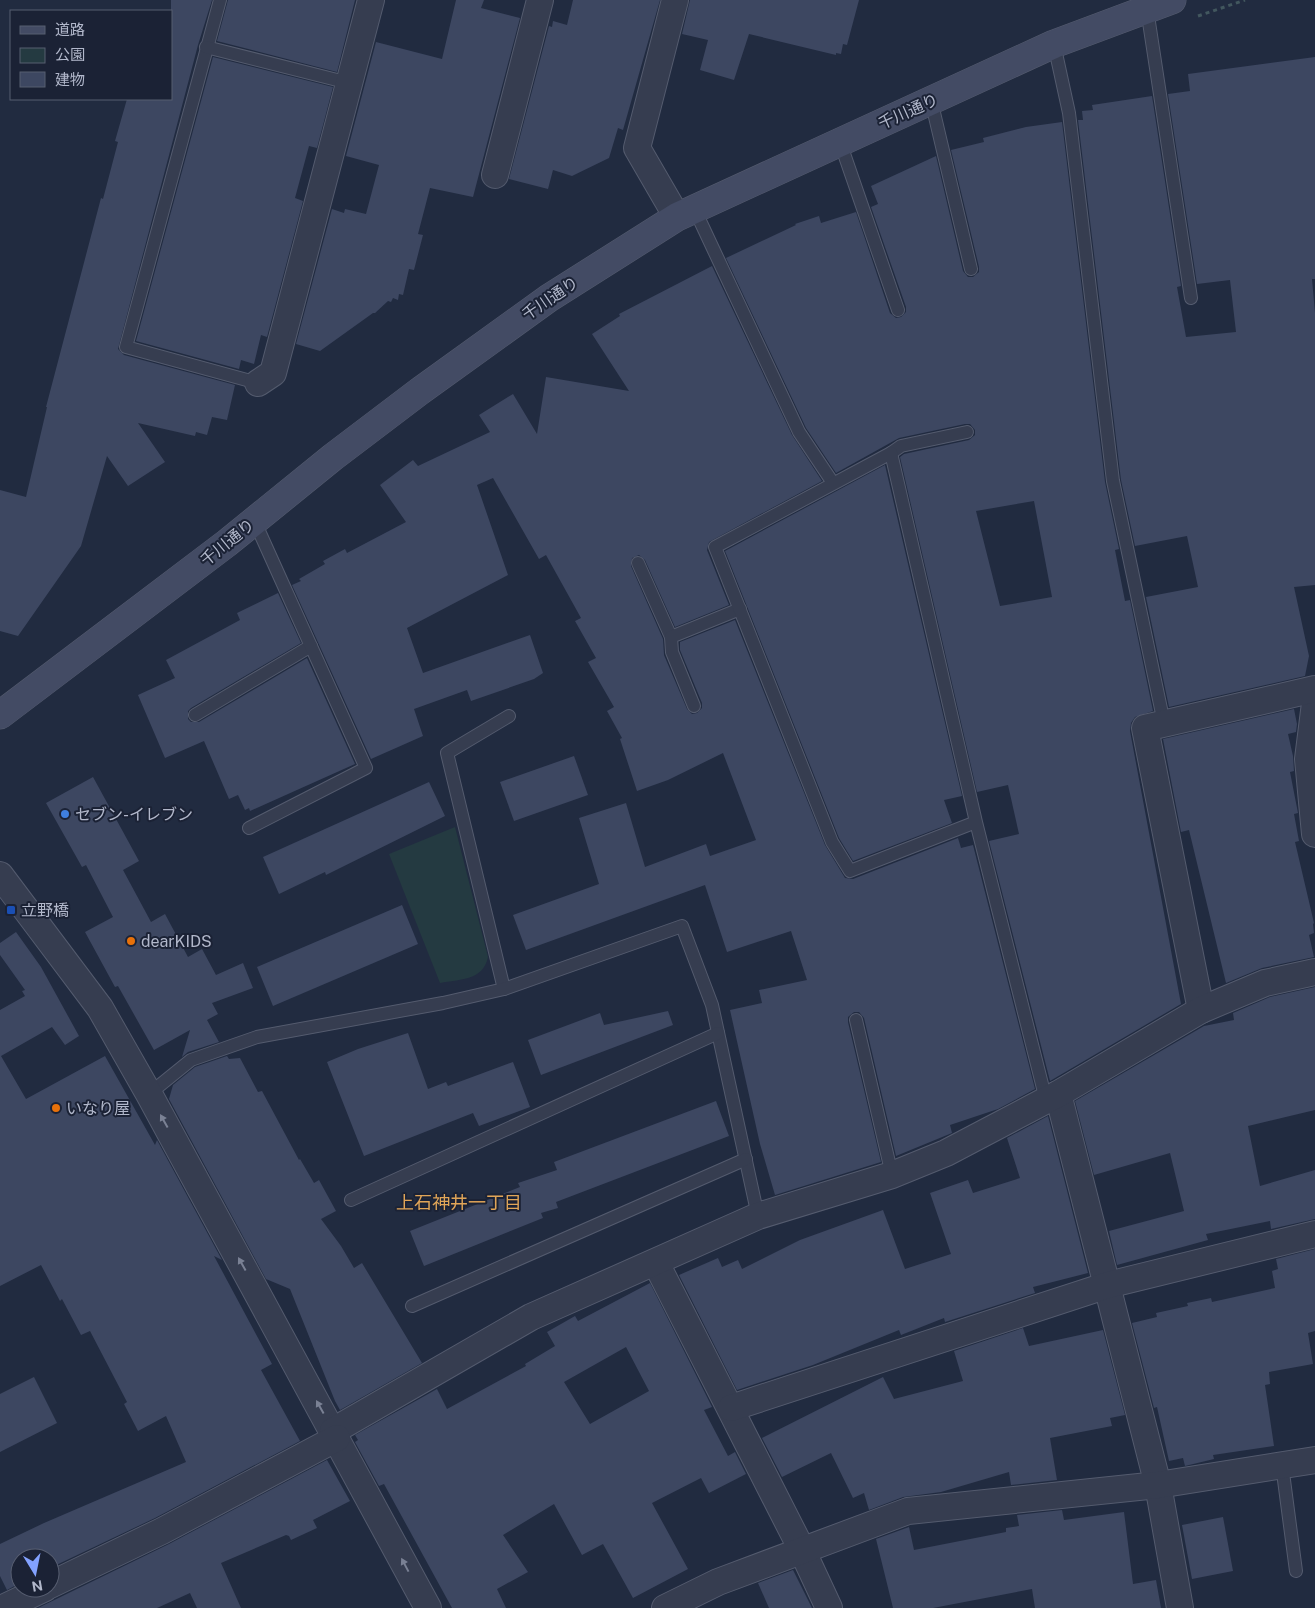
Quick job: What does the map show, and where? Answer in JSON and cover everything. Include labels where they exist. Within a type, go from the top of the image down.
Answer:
[{"type":"main road","name":"千川通り","points":[[0,715],[103,638],[333,457],[493,337],[549,298],[685,212],[1054,44],[1172,0]]},
{"type":"street","points":[[258,383],[273,373],[371,0]]},
{"type":"street","points":[[495,175],[540,0]]},
{"type":"street","points":[[675,0],[637,148],[685,212]]},
{"type":"street","points":[[1200,1010],[1145,728],[1315,688]]},
{"type":"street","points":[[1315,702],[1312,758],[1315,834]]},
{"type":"street","points":[[0,875],[100,1008],[149,1094],[428,1608]]},
{"type":"street","points":[[60,1580],[162,1531],[335,1435],[531,1317],[758,1216],[892,1175],[946,1153],[1052,1097],[1200,1010],[1265,983],[1315,972]]},
{"type":"street","points":[[1052,1097],[1108,1285],[1158,1485],[1180,1608]]},
{"type":"street","points":[[731,1408],[1108,1285],[1315,1234]]},
{"type":"street","points":[[656,1263],[802,1550],[828,1608]]},
{"type":"street","points":[[665,1608],[718,1582],[908,1510],[1158,1485],[1315,1460]]},
{"type":"street","points":[[3,1608],[24,1598]]},
{"type":"lane","points":[[220,0],[126,347],[258,383]]},
{"type":"lane","points":[[1146,9],[1191,298]]},
{"type":"lane","points":[[1054,44],[1069,113],[1113,481],[1164,723]]},
{"type":"lane","points":[[206,47],[349,83]]},
{"type":"lane","points":[[931,100],[971,269]]},
{"type":"lane","points":[[840,142],[898,310]]},
{"type":"lane","points":[[685,212],[799,432],[833,483]]},
{"type":"lane","points":[[967,432],[900,446],[891,453],[715,547],[832,842],[850,871],[976,822]]},
{"type":"lane","points":[[891,453],[976,822],[1052,1097]]},
{"type":"lane","points":[[249,828],[366,768],[254,520]]},
{"type":"lane","points":[[638,563],[671,637],[672,652],[694,706]]},
{"type":"lane","points":[[671,637],[740,610]]},
{"type":"lane","points":[[195,715],[311,646]]},
{"type":"lane","points":[[504,989],[447,753],[509,716]]},
{"type":"lane","points":[[149,1094],[191,1060],[257,1037],[443,1003],[504,989],[682,926],[712,1005],[758,1216]]},
{"type":"lane","points":[[856,1020],[892,1175]]},
{"type":"lane","points":[[351,1200],[718,1033]]},
{"type":"lane","points":[[412,1306],[746,1159]]},
{"type":"lane","points":[[1282,1465],[1296,1571]]},
{"type":"green space","points":[[455,827],[488,957],[481,971],[476,975],[470,978],[440,983],[389,854]]},
{"type":"building","points":[[171,0],[212,0],[198,45],[118,349],[124,355],[235,385],[227,420],[212,417],[207,435],[196,432],[195,436],[138,423],[165,462],[128,486],[107,456],[81,546],[18,636],[0,631],[0,490],[26,497],[46,407],[101,198],[103,199],[118,142],[115,141],[127,100],[172,100]]},
{"type":"building","points":[[228,0],[355,0],[337,72],[217,41]]},
{"type":"building","points":[[456,0],[484,0],[481,8],[520,18],[473,197],[430,188],[418,234],[423,235],[414,270],[409,269],[403,295],[399,294],[398,300],[393,298],[391,302],[388,301],[375,313],[320,351],[296,344],[332,209],[344,213],[345,209],[366,214],[379,165],[346,156],[376,42],[442,59]]},
{"type":"building","points":[[573,0],[660,0],[623,130],[618,128],[609,158],[572,176],[553,170],[548,189],[509,179],[549,26],[552,27],[553,21],[567,25]]},
{"type":"building","points":[[690,0],[859,0],[847,45],[843,44],[841,54],[836,53],[836,55],[749,34],[734,80],[700,70],[708,40],[682,34]]},
{"type":"building","points":[[213,57],[333,87],[317,148],[309,146],[295,198],[303,201],[267,337],[261,335],[254,364],[241,360],[239,369],[136,341]]},
{"type":"building","points":[[1315,57],[1315,279],[1312,279],[1315,313],[1315,585],[1294,587],[1309,656],[1305,676],[1169,707],[1146,597],[1198,587],[1187,536],[1135,546],[1121,480],[1078,120],[1083,120],[1082,111],[1093,110],[1092,105],[1152,96],[1181,286],[1177,287],[1186,337],[1236,332],[1230,280],[1197,284],[1168,94],[1190,91],[1188,74]]},
{"type":"building","points":[[1062,122],[1105,482],[1119,549],[1115,550],[1125,601],[1130,600],[1153,711],[1135,717],[1131,723],[1130,731],[1181,1004],[1050,1081],[989,841],[1019,834],[1008,785],[977,792],[900,457],[904,454],[969,440],[975,435],[975,430],[970,424],[965,424],[899,438],[836,473],[806,428],[726,258],[795,224],[819,216],[821,223],[856,212],[890,313],[896,318],[901,317],[906,312],[906,307],[871,207],[878,204],[871,186],[936,156],[963,271],[968,277],[973,277],[979,272],[979,267],[951,150],[984,142],[983,138],[1026,127]],"holes":[[[1034,501],[1052,597],[1000,606],[976,511]]]},
{"type":"building","points":[[712,266],[792,435],[822,481],[709,542],[707,550],[729,605],[675,627],[645,560],[639,555],[632,558],[631,566],[663,639],[664,655],[687,709],[692,714],[697,713],[702,708],[702,703],[680,650],[680,642],[735,620],[825,845],[845,878],[853,879],[958,838],[961,848],[973,845],[1035,1089],[998,1109],[950,1125],[952,1133],[896,1156],[864,1018],[859,1012],[854,1012],[848,1017],[848,1022],[881,1162],[775,1195],[760,1144],[730,1010],[762,1003],[759,990],[807,980],[791,931],[727,952],[705,885],[526,950],[513,915],[599,884],[579,818],[626,803],[645,867],[706,844],[710,856],[756,840],[723,753],[668,780],[637,791],[620,739],[622,738],[607,711],[614,707],[588,662],[596,658],[575,621],[581,618],[546,555],[539,559],[493,478],[477,485],[508,575],[407,628],[423,673],[530,635],[543,673],[534,679],[471,701],[467,690],[414,709],[423,736],[371,759],[292,585],[325,564],[323,561],[345,549],[347,553],[406,522],[380,485],[413,460],[418,466],[490,432],[479,415],[513,394],[537,434],[546,377],[629,391],[592,334],[620,316],[619,314]]},
{"type":"building","points":[[885,465],[962,796],[944,800],[952,823],[853,861],[839,838],[725,551]]},
{"type":"building","points":[[278,593],[301,643],[191,708],[188,711],[188,719],[191,722],[199,722],[307,658],[355,764],[250,811],[249,808],[245,810],[238,795],[229,799],[204,741],[165,758],[138,695],[175,678],[166,660],[240,620],[237,613]]},
{"type":"building","points":[[1294,709],[1297,724],[1296,732],[1288,734],[1294,771],[1290,772],[1298,813],[1294,814],[1299,841],[1295,842],[1314,923],[1314,933],[1309,935],[1314,957],[1262,968],[1226,983],[1189,830],[1181,832],[1163,739]]},
{"type":"building","points":[[574,756],[588,795],[514,821],[500,782]]},
{"type":"building","points":[[93,777],[139,861],[123,870],[151,922],[165,914],[188,957],[202,949],[216,975],[243,963],[253,988],[212,1003],[218,1014],[207,1020],[219,1042],[188,1052],[182,1057],[190,1030],[154,1050],[118,986],[115,987],[85,932],[113,917],[86,865],[82,867],[46,803]]},
{"type":"building","points":[[429,782],[445,816],[326,875],[325,872],[279,894],[263,857]]},
{"type":"building","points":[[402,905],[418,944],[273,1006],[257,967]]},
{"type":"building","points":[[16,932],[41,967],[79,1036],[65,1045],[52,1027],[1,1056],[26,1099],[105,1056],[155,1145],[157,1140],[222,1260],[214,1256],[272,1364],[261,1370],[300,1441],[155,1518],[60,1563],[60,1548],[10,1548],[10,1588],[7,1590],[0,1576],[0,1544],[186,1462],[166,1416],[138,1431],[124,1404],[127,1402],[90,1331],[81,1335],[41,1265],[0,1286],[0,1010],[25,996],[22,991],[25,990],[0,955],[0,943]]},
{"type":"building","points":[[1315,987],[1315,1110],[1248,1126],[1260,1186],[1315,1170],[1315,1219],[1271,1229],[1270,1221],[1206,1234],[1208,1240],[1117,1265],[1109,1231],[1184,1211],[1170,1153],[1094,1175],[1075,1101],[1204,1026],[1234,1020],[1233,1013],[1270,997]]},
{"type":"building","points":[[668,1011],[673,1025],[541,1075],[528,1040],[600,1013],[604,1025]]},
{"type":"building","points":[[408,1033],[428,1089],[446,1082],[448,1086],[513,1062],[530,1107],[479,1126],[473,1113],[364,1156],[327,1062],[358,1049]]},
{"type":"building","points":[[227,1056],[229,1059],[240,1058],[258,1092],[262,1091],[299,1160],[314,1183],[319,1180],[336,1211],[321,1219],[341,1246],[354,1268],[362,1263],[422,1363],[340,1410],[290,1289],[266,1279],[169,1099],[173,1085],[195,1067]]},
{"type":"building","points":[[716,1101],[729,1136],[556,1202],[558,1208],[541,1213],[543,1218],[424,1266],[410,1231],[520,1187],[518,1183],[557,1170],[554,1162]]},
{"type":"building","points":[[1048,1116],[1088,1273],[1033,1287],[1035,1293],[945,1322],[944,1318],[901,1335],[899,1330],[813,1365],[737,1390],[679,1275],[718,1258],[722,1267],[738,1260],[742,1269],[800,1240],[883,1210],[905,1269],[951,1254],[930,1193],[968,1180],[973,1193],[1020,1178],[1007,1138]]},
{"type":"building","points":[[1315,1249],[1315,1331],[1308,1333],[1313,1364],[1269,1372],[1270,1384],[1265,1385],[1274,1446],[1213,1455],[1214,1459],[1185,1466],[1183,1458],[1169,1461],[1157,1407],[1154,1408],[1132,1323],[1157,1317],[1156,1313],[1188,1306],[1187,1303],[1211,1298],[1212,1302],[1275,1288],[1272,1271],[1278,1269],[1276,1259]]},
{"type":"building","points":[[650,1283],[712,1407],[704,1410],[728,1456],[735,1452],[746,1474],[709,1493],[701,1478],[652,1503],[688,1569],[633,1598],[603,1544],[582,1555],[554,1504],[503,1535],[528,1572],[497,1589],[506,1608],[452,1608],[384,1484],[379,1486],[355,1442],[358,1440],[355,1435],[437,1389],[447,1409],[526,1366],[525,1364],[555,1346],[547,1332],[575,1316],[578,1321]],"holes":[[[626,1347],[649,1391],[590,1424],[564,1382]]]},
{"type":"building","points":[[1023,1328],[1029,1346],[1103,1330],[1125,1415],[1110,1418],[1112,1426],[1050,1438],[1057,1480],[1011,1485],[1009,1472],[941,1492],[903,1497],[869,1510],[864,1493],[853,1498],[831,1453],[782,1477],[762,1438],[883,1377],[894,1399],[963,1381],[954,1351]]},
{"type":"building","points":[[34,1377],[57,1423],[0,1452],[0,1394]]},
{"type":"building","points":[[327,1460],[350,1501],[313,1520],[317,1528],[291,1540],[286,1535],[221,1563],[241,1608],[197,1608],[190,1593],[157,1608],[38,1608],[169,1544]]},
{"type":"building","points":[[1062,1510],[1064,1520],[1124,1512],[1133,1584],[1156,1580],[1161,1608],[1035,1608],[1032,1589],[933,1608],[893,1608],[876,1539],[909,1527],[914,1550],[1006,1532],[1006,1528],[1019,1526],[1017,1515]]},
{"type":"building","points":[[1223,1517],[1233,1571],[1192,1579],[1182,1525]]},
{"type":"building","points":[[793,1570],[812,1608],[769,1608],[758,1583]]},
{"type":"place","name":"セブン-イレブン","points":[[65,814]]},
{"type":"place","name":"立野橋","points":[[11,910]]},
{"type":"place","name":"dearKIDS","points":[[131,941]]},
{"type":"place","name":"いなり屋","points":[[56,1108]]},
{"type":"district","name":"上石神井一丁目","points":[[459,1203]]}]
